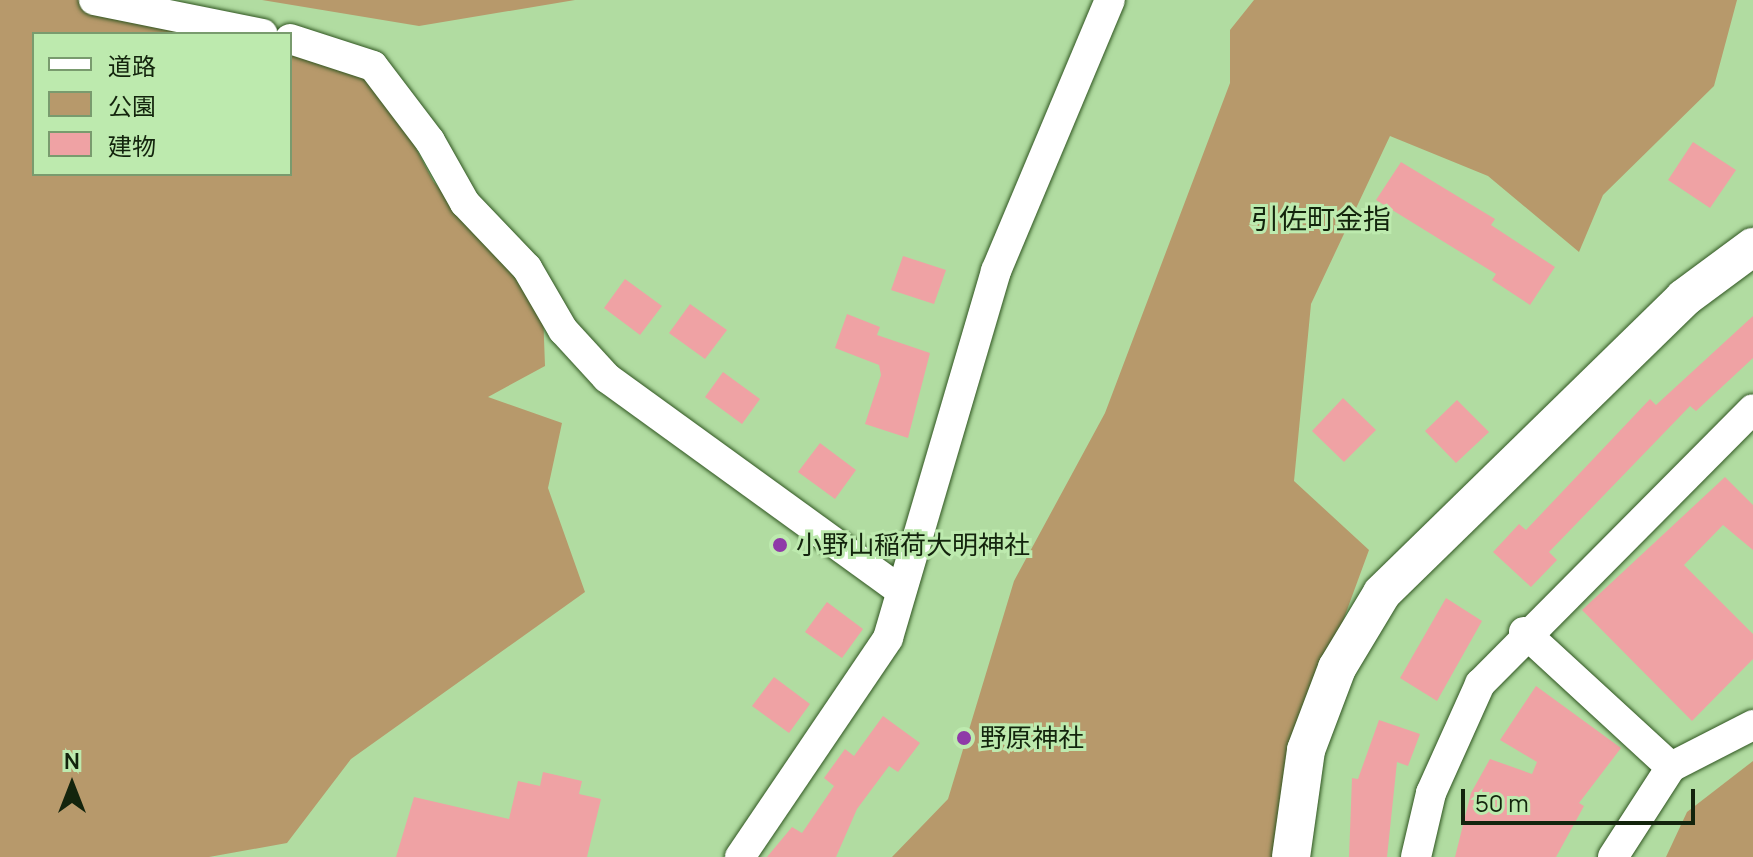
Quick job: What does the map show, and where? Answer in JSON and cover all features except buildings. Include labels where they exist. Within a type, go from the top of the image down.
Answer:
[{"type":"street","points":[[94,0],[253,32]]},
{"type":"street","points":[[740,857],[861,688],[888,638],[996,271],[1110,0]]},
{"type":"street","points":[[292,40],[373,66],[465,203],[527,268],[563,330],[607,378],[900,590]]},
{"type":"street","points":[[1291,857],[1306,750],[1337,668],[1382,593],[1684,298],[1753,247]]},
{"type":"street","points":[[1416,857],[1451,741],[1480,684],[1524,632],[1753,409]]},
{"type":"street","points":[[1524,632],[1671,767]]},
{"type":"street","points":[[1613,857],[1671,767],[1753,725]]},
{"type":"green space","points":[[0,0],[119,0],[251,32],[32,32],[32,176],[292,176],[292,44],[373,66],[433,181],[543,311],[545,366],[488,397],[562,423],[548,488],[585,592],[351,759],[287,843],[209,857],[0,857]]},
{"type":"green space","points":[[262,0],[575,0],[419,26]]},
{"type":"green space","points":[[1254,0],[1737,0],[1714,86],[1603,195],[1579,252],[1488,176],[1390,136],[1311,304],[1294,481],[1369,550],[1289,768],[1281,857],[892,857],[948,799],[1014,581],[1105,413],[1230,83],[1230,30]]},
{"type":"green space","points":[[1753,761],[1753,857],[1666,857],[1687,812]]},
{"type":"place","name":"小野山稲荷大明神社","points":[[780,545]]},
{"type":"place","name":"野原神社","points":[[964,738]]},
{"type":"district","name":"引佐町金指","points":[[1321,218]]}]
